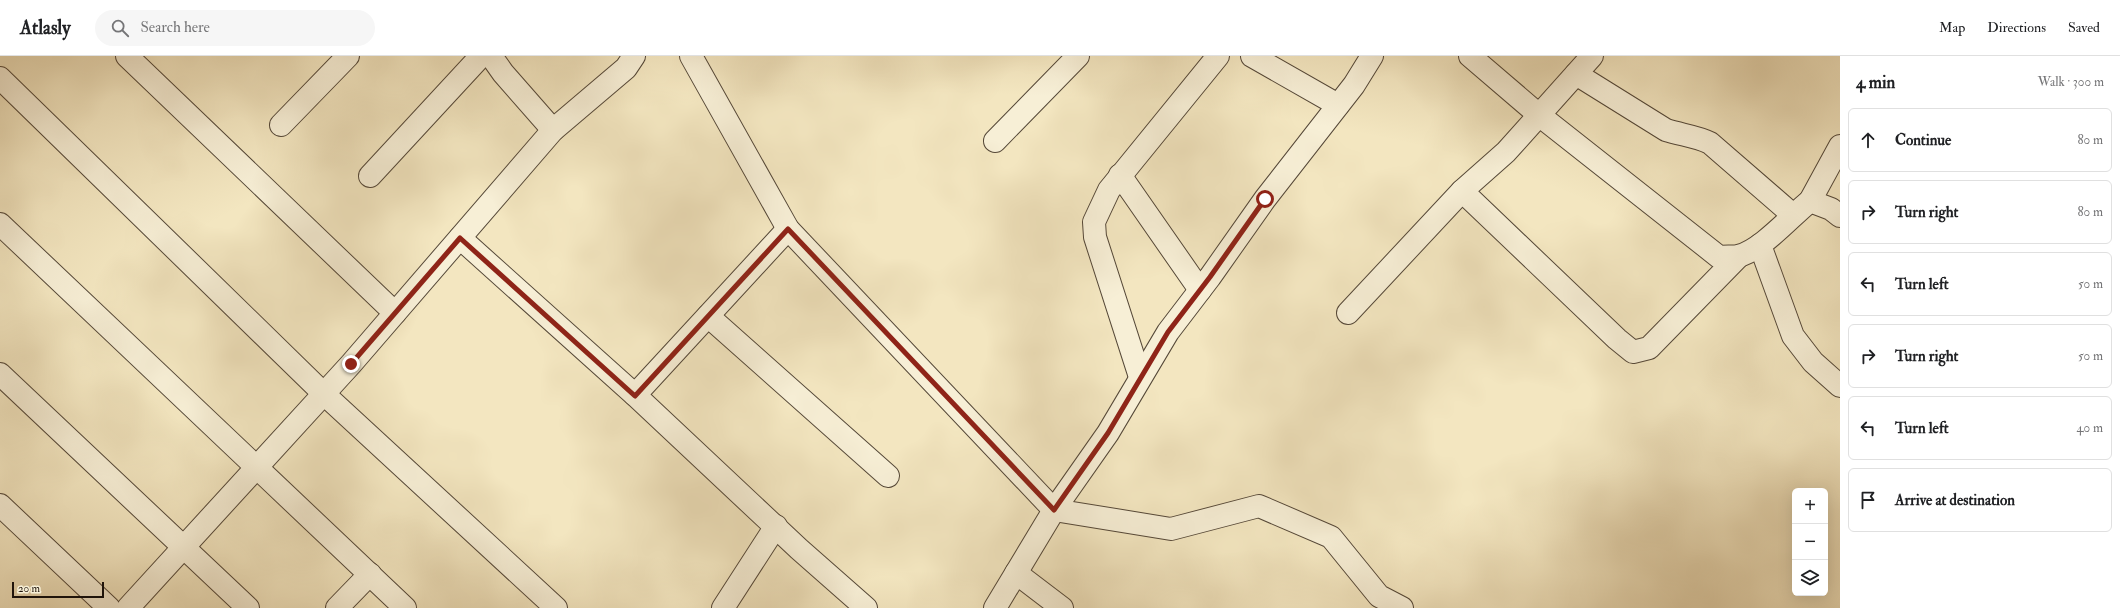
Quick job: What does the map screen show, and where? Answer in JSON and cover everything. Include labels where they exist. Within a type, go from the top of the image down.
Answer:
[{"type":"street","points":[[127,56],[395,313]]},
{"type":"street","points":[[281,125],[348,56]]},
{"type":"street","points":[[370,176],[481,56]]},
{"type":"street","points":[[491,56],[503,73],[553,130]]},
{"type":"street","points":[[128,608],[324,394],[553,130],[626,68],[634,56]]},
{"type":"street","points":[[691,56],[788,229],[1054,510],[1171,529],[1259,506],[1331,537],[1379,596],[1402,608]]},
{"type":"street","points":[[995,141],[1078,56]]},
{"type":"street","points":[[1140,377],[1095,237],[1094,222],[1109,190],[1218,56]]},
{"type":"street","points":[[1252,56],[1338,105]]},
{"type":"street","points":[[995,608],[1054,510],[1108,433],[1168,332],[1265,199],[1354,85],[1372,56]]},
{"type":"street","points":[[1470,56],[1539,115],[1719,257],[1739,256]]},
{"type":"street","points":[[1348,313],[1462,191],[1506,152],[1592,56]]},
{"type":"street","points":[[1576,74],[1666,130],[1680,135],[1697,137],[1710,143],[1793,215]]},
{"type":"street","points":[[0,78],[324,394],[556,608]]},
{"type":"street","points":[[1462,191],[1617,339],[1633,352],[1649,348],[1739,256],[1760,245],[1810,201],[1840,146]]},
{"type":"street","points":[[1120,176],[1200,290]]},
{"type":"street","points":[[1810,201],[1831,209],[1840,216]]},
{"type":"street","points":[[0,224],[405,608]]},
{"type":"street","points":[[635,396],[788,229]]},
{"type":"street","points":[[460,238],[866,608]]},
{"type":"street","points":[[1760,245],[1793,336],[1813,362],[1840,386]]},
{"type":"street","points":[[708,316],[888,476]]},
{"type":"street","points":[[0,374],[248,608]]},
{"type":"street","points":[[0,505],[109,608]]},
{"type":"street","points":[[722,608],[776,526]]},
{"type":"street","points":[[1016,573],[1062,608]]},
{"type":"street","points":[[337,608],[370,574]]},
{"type":"route","points":[[351,364],[460,238],[635,396],[788,229],[936,387],[997,448],[1054,510],[1108,433],[1168,332],[1210,277],[1265,199]]}]
